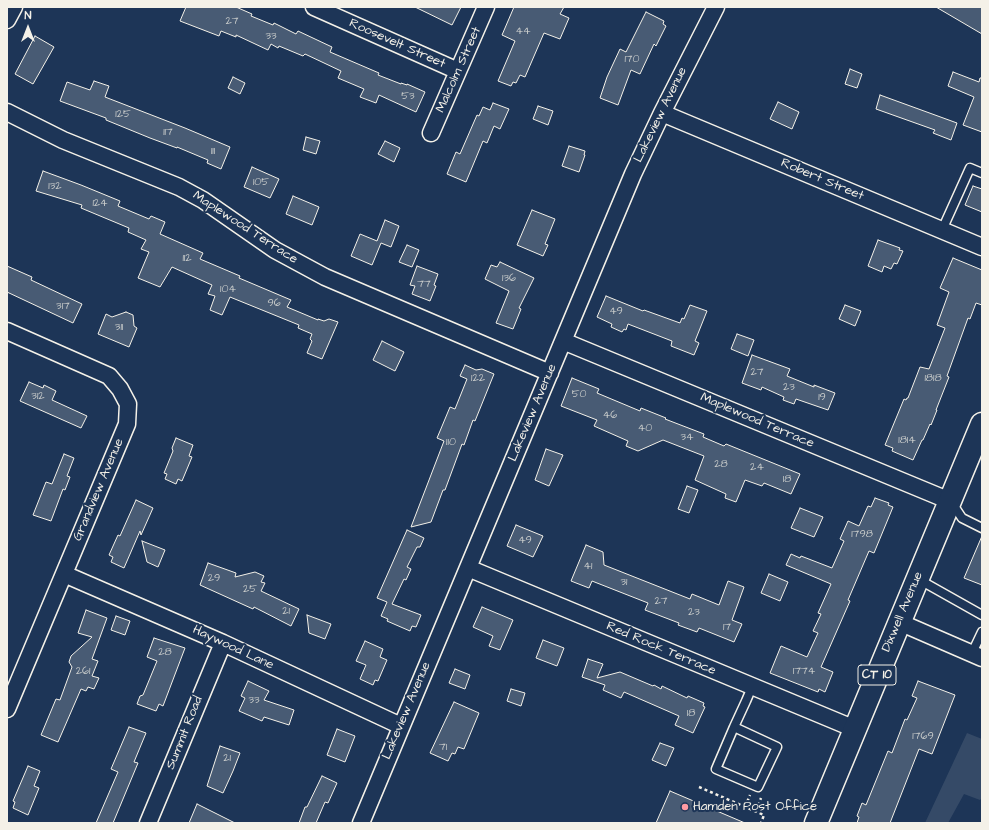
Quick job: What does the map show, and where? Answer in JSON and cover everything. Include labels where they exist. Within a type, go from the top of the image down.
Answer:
[{"type":"main road","name":"Dixwell Avenue","points":[[816,823],[982,424]]},
{"type":"street","points":[[7,20],[14,7]]},
{"type":"street","name":"Roosevelt Street","points":[[314,7],[458,71]]},
{"type":"street","name":"Malcolm Street","points":[[431,133],[486,7]]},
{"type":"street","name":"Lakeview Avenue","points":[[361,823],[633,174],[716,7]]},
{"type":"street","name":"Maplewood Terrace","points":[[7,112],[22,121],[63,140],[179,187],[203,200],[275,250],[325,277],[550,373]]},
{"type":"street","name":"Robert Street","points":[[662,113],[982,248]]},
{"type":"street","name":"Grandview Avenue","points":[[7,331],[109,376],[120,388],[128,404],[126,424],[7,709]]},
{"type":"street","name":"Maplewood Terrace","points":[[563,341],[950,501]]},
{"type":"street","name":"Red Rock Terrace","points":[[468,568],[855,729]]},
{"type":"street","name":"Haywood Lane","points":[[64,574],[223,642],[401,726]]},
{"type":"street","points":[[899,622],[977,655]]},
{"type":"street","name":"Summit Road","points":[[148,823],[223,642]]},
{"type":"lane","points":[[942,230],[970,168],[982,173]]},
{"type":"lane","points":[[950,501],[962,518],[982,528]]},
{"type":"lane","points":[[917,578],[982,615]]},
{"type":"lane","points":[[977,655],[982,632]]},
{"type":"lane","points":[[734,727],[777,747],[758,787],[716,769],[734,727],[752,687]]},
{"type":"path","points":[[699,787],[764,815],[761,823]]},
{"type":"path","points":[[745,807],[750,794]]},
{"type":"path","points":[[756,812],[761,798]]},
{"type":"shaded area","points":[[967,733],[982,739],[982,798],[980,800],[964,794],[948,823],[925,823]]},
{"type":"building","points":[[186,7],[236,7],[252,14],[251,16],[273,25],[274,23],[296,34],[298,31],[332,47],[330,52],[379,73],[378,75],[401,84],[407,84],[425,92],[416,112],[379,95],[376,103],[360,97],[364,89],[338,78],[341,71],[305,54],[303,56],[279,46],[278,48],[271,44],[268,50],[236,35],[236,37],[221,31],[219,36],[180,21]]},
{"type":"building","points":[[415,7],[461,7],[452,25]]},
{"type":"building","points":[[514,7],[564,7],[560,14],[569,18],[560,39],[544,33],[525,77],[520,75],[516,83],[513,82],[511,86],[498,81],[515,41],[502,35]]},
{"type":"building","points":[[936,7],[982,7],[982,34]]},
{"type":"building","points":[[646,12],[664,21],[663,24],[666,26],[656,46],[654,44],[640,74],[631,70],[618,105],[600,98],[607,77],[620,49],[626,52]]},
{"type":"building","points":[[35,36],[54,47],[33,84],[15,74]]},
{"type":"building","points":[[850,69],[862,74],[857,88],[845,84]]},
{"type":"building","points":[[953,72],[979,82],[980,78],[982,78],[982,132],[963,125],[974,97],[948,86]]},
{"type":"building","points":[[233,77],[245,83],[240,94],[228,88]]},
{"type":"building","points":[[94,81],[109,86],[105,97],[230,147],[221,169],[207,163],[208,160],[106,120],[106,118],[60,101],[67,82],[90,90]]},
{"type":"building","points":[[880,95],[957,123],[951,140],[933,133],[935,130],[876,109]]},
{"type":"building","points":[[778,102],[799,112],[792,129],[770,119]]},
{"type":"building","points":[[493,103],[509,109],[500,129],[494,126],[487,143],[483,141],[466,182],[447,174],[456,152],[460,154],[477,115],[479,116],[483,107],[490,110]]},
{"type":"building","points":[[538,106],[553,111],[548,125],[533,119]]},
{"type":"building","points":[[306,137],[320,141],[316,154],[303,150]]},
{"type":"building","points":[[385,141],[400,148],[394,162],[378,154]]},
{"type":"building","points":[[569,146],[585,151],[579,172],[562,166]]},
{"type":"building","points":[[252,167],[279,179],[270,198],[244,187]]},
{"type":"building","points":[[43,171],[120,201],[118,206],[149,219],[151,216],[165,222],[160,234],[203,253],[200,259],[240,276],[239,278],[291,300],[287,307],[318,320],[324,321],[329,319],[338,322],[322,359],[307,353],[312,341],[310,339],[312,334],[298,328],[299,325],[230,297],[222,315],[210,310],[215,296],[208,294],[212,285],[172,267],[160,287],[138,278],[149,252],[141,249],[146,240],[128,232],[129,228],[81,208],[82,205],[36,191]]},
{"type":"building","points":[[973,186],[982,189],[982,212],[965,205]]},
{"type":"building","points":[[293,196],[319,207],[312,225],[286,214]]},
{"type":"building","points":[[532,210],[555,219],[545,244],[548,245],[543,256],[517,245]]},
{"type":"building","points":[[385,220],[399,226],[391,247],[381,243],[372,265],[351,256],[360,234],[377,241]]},
{"type":"building","points":[[878,240],[900,248],[899,250],[903,251],[897,264],[894,263],[891,269],[884,266],[882,272],[868,266]]},
{"type":"building","points":[[407,245],[419,250],[412,267],[399,262]]},
{"type":"building","points":[[953,258],[982,270],[982,305],[976,303],[970,319],[968,318],[947,376],[949,377],[937,410],[913,460],[892,451],[893,448],[885,445],[904,399],[906,400],[908,398],[920,367],[929,369],[945,328],[937,325],[949,292],[940,288]]},
{"type":"building","points":[[500,262],[534,278],[519,308],[521,309],[513,329],[496,323],[509,291],[485,279],[491,265],[497,267]]},
{"type":"building","points":[[7,266],[32,277],[31,280],[82,304],[73,323],[7,292]]},
{"type":"building","points":[[417,266],[438,274],[434,285],[436,286],[430,301],[412,294],[415,286],[410,285]]},
{"type":"building","points":[[606,296],[643,311],[644,310],[680,323],[682,318],[684,319],[690,305],[707,311],[695,341],[699,343],[694,355],[671,346],[672,341],[628,324],[626,330],[624,329],[622,332],[611,327],[612,324],[597,317]]},
{"type":"building","points":[[845,305],[861,311],[855,326],[839,319]]},
{"type":"building","points":[[126,312],[133,315],[134,326],[137,328],[129,347],[98,334],[106,314],[112,317]]},
{"type":"building","points":[[737,334],[754,340],[748,356],[731,349]]},
{"type":"building","points":[[382,341],[404,352],[395,371],[373,360]]},
{"type":"building","points":[[752,355],[790,369],[787,376],[814,387],[814,385],[835,393],[828,410],[796,399],[794,404],[783,400],[784,397],[762,387],[761,390],[742,383]]},
{"type":"building","points":[[465,365],[476,370],[482,369],[494,374],[475,421],[473,420],[464,445],[462,444],[431,522],[411,527],[444,441],[437,438],[450,407],[455,409],[467,379],[460,376]]},
{"type":"building","points":[[572,378],[599,389],[597,393],[640,411],[641,408],[704,434],[703,437],[724,446],[726,444],[800,474],[791,494],[764,483],[762,486],[745,480],[736,502],[725,498],[726,494],[695,480],[704,456],[663,440],[638,451],[626,446],[628,441],[594,426],[597,420],[561,406]]},
{"type":"building","points":[[29,382],[43,388],[44,385],[56,391],[52,400],[87,416],[81,428],[20,401]]},
{"type":"building","points":[[176,438],[193,445],[189,456],[192,457],[182,481],[178,479],[176,484],[165,479],[167,474],[164,473],[173,451],[172,448]]},
{"type":"building","points":[[546,449],[563,455],[549,486],[535,480]]},
{"type":"building","points":[[64,454],[74,458],[67,476],[70,477],[65,490],[63,489],[51,521],[33,515],[46,482],[52,484]]},
{"type":"building","points":[[687,486],[698,490],[689,513],[678,509]]},
{"type":"building","points":[[875,498],[889,503],[888,505],[893,507],[874,553],[869,551],[848,600],[850,601],[821,667],[833,672],[825,692],[819,689],[818,692],[770,673],[781,646],[807,657],[818,633],[813,631],[821,614],[818,613],[831,584],[786,565],[791,554],[800,558],[801,556],[832,568],[844,541],[840,539],[848,521],[859,526],[868,506],[871,507]]},
{"type":"building","points":[[136,500],[153,508],[141,535],[140,531],[124,568],[111,562],[113,557],[109,555],[118,535],[120,536]]},
{"type":"building","points":[[800,508],[823,517],[814,537],[791,528]]},
{"type":"building","points":[[516,525],[543,536],[533,557],[507,546]]},
{"type":"building","points":[[407,530],[424,538],[420,547],[417,547],[407,567],[411,569],[406,580],[404,579],[392,604],[421,615],[416,627],[412,626],[410,631],[387,621],[388,619],[381,616],[387,602],[377,598]]},
{"type":"building","points":[[982,536],[982,585],[964,578]]},
{"type":"building","points":[[142,541],[165,550],[158,567],[147,562]]},
{"type":"building","points":[[586,545],[603,552],[604,565],[690,599],[692,594],[719,605],[728,581],[744,587],[732,620],[742,624],[734,642],[699,628],[697,632],[678,625],[679,623],[645,610],[648,603],[592,581],[589,588],[571,581]]},
{"type":"building","points":[[208,563],[236,573],[235,577],[255,572],[264,576],[261,582],[265,583],[261,591],[299,609],[291,626],[254,607],[253,609],[200,585]]},
{"type":"building","points":[[769,574],[788,582],[780,601],[761,593]]},
{"type":"building","points":[[482,607],[513,620],[500,650],[489,646],[493,636],[473,627]]},
{"type":"building","points":[[86,610],[107,618],[92,659],[98,661],[92,676],[99,678],[94,689],[88,687],[86,691],[81,689],[58,742],[41,735],[56,699],[60,700],[72,667],[69,662],[71,656],[92,637],[78,633]]},
{"type":"building","points":[[307,615],[331,624],[325,639],[309,633]]},
{"type":"building","points":[[116,616],[130,621],[125,635],[111,630]]},
{"type":"building","points":[[154,638],[185,648],[163,706],[159,704],[156,711],[137,704],[140,696],[143,695],[157,661],[147,657]]},
{"type":"building","points":[[543,640],[564,648],[557,666],[536,658]]},
{"type":"building","points":[[365,641],[383,649],[380,657],[387,660],[378,681],[375,680],[373,685],[360,679],[366,665],[356,661]]},
{"type":"building","points":[[588,659],[603,664],[597,678],[620,672],[661,689],[662,686],[687,698],[688,696],[704,703],[703,706],[705,707],[693,733],[675,725],[679,716],[624,692],[621,698],[603,690],[605,685],[582,677]]},
{"type":"building","points":[[455,669],[470,675],[465,689],[449,683]]},
{"type":"building","points":[[248,681],[269,691],[264,700],[294,710],[289,725],[264,717],[262,721],[239,711],[245,698],[241,696]]},
{"type":"building","points":[[918,681],[955,695],[932,754],[919,749],[890,823],[857,823],[859,817],[857,816],[862,803],[866,805],[888,751],[892,753],[905,719],[907,720],[917,698],[912,696]]},
{"type":"building","points":[[511,689],[525,693],[521,706],[507,701]]},
{"type":"building","points":[[454,702],[479,713],[464,749],[458,747],[455,754],[452,753],[448,761],[430,753]]},
{"type":"building","points":[[129,727],[146,733],[134,762],[138,763],[113,823],[96,823],[118,772],[111,769]]},
{"type":"building","points":[[337,729],[355,736],[345,762],[327,755]]},
{"type":"building","points":[[660,743],[674,748],[666,766],[652,760]]},
{"type":"building","points":[[220,746],[240,753],[223,793],[207,786]]},
{"type":"building","points":[[28,766],[40,771],[34,786],[39,788],[28,815],[13,808],[15,802],[13,801]]},
{"type":"building","points":[[322,776],[337,783],[328,803],[325,802],[316,823],[299,823],[305,807],[307,807]]},
{"type":"building","name":"Hamden Post Office","points":[[670,791],[745,823],[656,823]]},
{"type":"building","points":[[197,804],[235,823],[189,823]]},
{"type":"place","name":"Hamden Post Office","points":[[685,807]]}]
